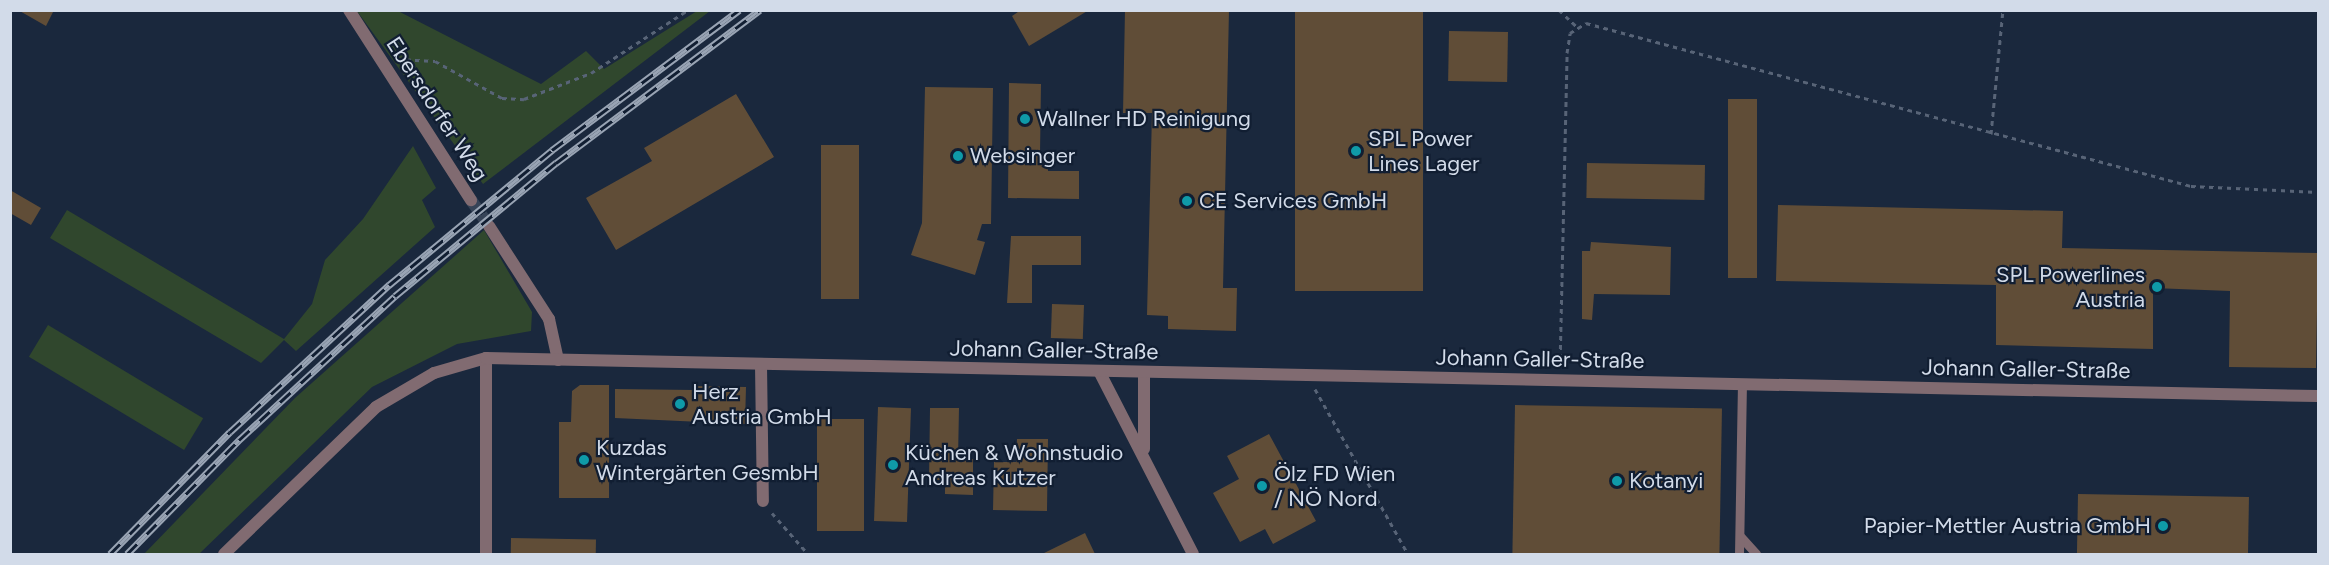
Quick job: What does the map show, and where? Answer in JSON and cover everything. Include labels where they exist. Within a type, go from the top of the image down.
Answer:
[{"type":"street","name":"Ebersdorfer Weg","points":[[349,10],[471,200]]},
{"type":"street","points":[[489,226],[549,319],[558,360]]},
{"type":"street","name":"Johann Galler-Straße","points":[[224,555],[376,407],[434,373],[486,358],[1100,373],[1306,374],[2319,396]]},
{"type":"street","points":[[486,358],[486,555]]},
{"type":"street","points":[[761,365],[763,501]]},
{"type":"street","points":[[1144,372],[1145,456]]},
{"type":"street","points":[[1100,373],[1145,456],[1193,555]]},
{"type":"lane","points":[[1739,555],[1742,384]]},
{"type":"lane","points":[[1740,536],[1756,555]]},
{"type":"path","points":[[381,60],[435,61],[502,98],[524,99],[591,73],[688,10]]},
{"type":"path","points":[[1559,10],[1576,27]]},
{"type":"path","points":[[1991,134],[2003,10]]},
{"type":"path","points":[[1576,27],[1596,23],[1991,134],[2191,186],[2319,192]]},
{"type":"path","points":[[1559,380],[1567,53],[1576,27]]},
{"type":"path","points":[[1306,374],[1408,555]]},
{"type":"path","points":[[763,501],[808,555]]},
{"type":"green space","points":[[357,11],[398,11],[541,84],[586,51],[604,69],[697,11],[710,11],[483,184]]},
{"type":"green space","points":[[413,146],[436,188],[422,200],[435,227],[296,351],[284,340],[261,363],[50,238],[67,210],[284,339],[312,304],[325,260],[363,219]]},
{"type":"green space","points":[[484,230],[532,312],[531,331],[457,344],[372,387],[199,554],[144,554],[295,398]]},
{"type":"green space","points":[[48,325],[203,418],[184,450],[29,357]]},
{"type":"building","points":[[18,10],[54,10],[46,26]]},
{"type":"building","points":[[1021,10],[1089,10],[1029,46],[1012,16]]},
{"type":"building","name":"CE Services GmbH","points":[[1125,10],[1229,10],[1223,288],[1237,288],[1236,331],[1168,329],[1168,316],[1147,315],[1152,113],[1123,113]]},
{"type":"building","name":"SPL Power Lines Lager","points":[[1295,10],[1423,10],[1423,291],[1295,291]]},
{"type":"building","points":[[1449,31],[1508,32],[1507,82],[1448,81]]},
{"type":"building","name":"Wallner HD Reinigung","points":[[1009,83],[1041,84],[1040,154],[1048,154],[1048,171],[1079,171],[1079,199],[1008,198]]},
{"type":"building","name":"Websinger","points":[[925,87],[993,88],[991,224],[982,224],[977,240],[985,242],[975,275],[911,255],[922,223]]},
{"type":"building","points":[[736,94],[774,157],[616,250],[586,198],[652,161],[644,148]]},
{"type":"building","points":[[1728,99],[1757,99],[1757,278],[1728,278]]},
{"type":"building","points":[[821,145],[859,145],[859,299],[821,299]]},
{"type":"building","points":[[1587,163],[1705,165],[1704,200],[1586,198]]},
{"type":"building","points":[[10,190],[41,208],[31,225],[10,213]]},
{"type":"building","name":"SPL Powerlines Austria","points":[[1778,205],[2063,211],[2062,248],[2318,253],[2316,368],[2229,367],[2230,291],[2153,288],[2153,349],[1996,345],[1996,285],[1776,281]]},
{"type":"building","points":[[1011,236],[1081,236],[1081,265],[1032,265],[1032,303],[1007,303]]},
{"type":"building","points":[[1591,242],[1671,247],[1670,295],[1594,294],[1592,320],[1582,319],[1582,251],[1590,251]]},
{"type":"building","points":[[1052,304],[1084,305],[1083,339],[1051,338]]},
{"type":"building","name":"Kuzdas Wintergärten GesmbH","points":[[580,385],[609,385],[609,498],[559,498],[559,422],[571,422],[572,391]]},
{"type":"building","name":"Herz Austria GmbH","points":[[695,386],[746,387],[745,424],[615,418],[615,389],[695,390]]},
{"type":"building","name":"Kotanyi","points":[[1515,405],[1722,409],[1719,554],[1512,554]]},
{"type":"building","name":"Küchen & Wohnstudio Andreas Kutzer","points":[[878,407],[911,408],[907,522],[874,521]]},
{"type":"building","points":[[930,408],[959,408],[958,459],[973,459],[973,495],[945,494],[945,480],[929,480]]},
{"type":"building","points":[[817,419],[864,419],[864,531],[817,531]]},
{"type":"building","name":"Ölz FD Wien / NÖ Nord","points":[[1269,434],[1316,521],[1273,544],[1265,529],[1240,542],[1213,493],[1239,479],[1227,456]]},
{"type":"building","points":[[1017,439],[1048,439],[1047,511],[993,510],[994,462],[1016,462]]},
{"type":"building","name":"Papier-Mettler Austria GmbH","points":[[2078,494],[2249,497],[2248,554],[2077,554]]},
{"type":"building","points":[[1085,533],[1095,554],[1042,554]]},
{"type":"building","points":[[511,538],[596,539],[596,554],[511,554]]},
{"type":"tunnel","points":[[471,200],[489,226]]},
{"type":"railway","points":[[110,554],[230,432],[389,285],[552,150],[739,10]]},
{"type":"railway","points":[[127,554],[239,440],[395,296],[556,163],[760,10]]},
{"type":"place","name":"Wallner HD Reinigung","points":[[1025,119]]},
{"type":"place","name":"SPL Power Lines Lager","points":[[1356,151]]},
{"type":"place","name":"Websinger","points":[[958,156]]},
{"type":"place","name":"CE Services GmbH","points":[[1187,201]]},
{"type":"place","name":"SPL Powerlines Austria","points":[[2157,287]]},
{"type":"place","name":"Herz Austria GmbH","points":[[680,404]]},
{"type":"place","name":"Kuzdas Wintergärten GesmbH","points":[[584,460]]},
{"type":"place","name":"Küchen & Wohnstudio Andreas Kutzer","points":[[893,465]]},
{"type":"place","name":"Kotanyi","points":[[1617,481]]},
{"type":"place","name":"Ölz FD Wien / NÖ Nord","points":[[1262,486]]},
{"type":"place","name":"Papier-Mettler Austria GmbH","points":[[2163,526]]}]
